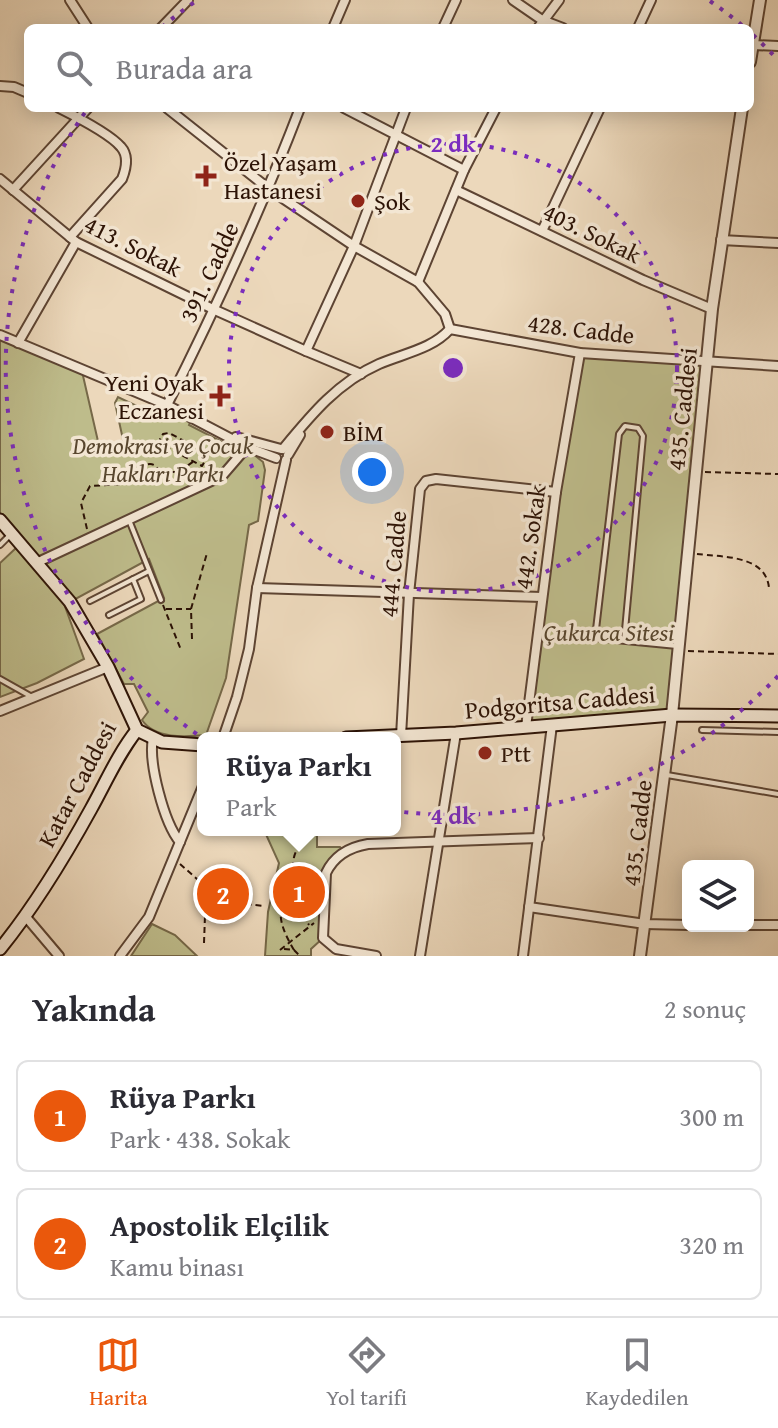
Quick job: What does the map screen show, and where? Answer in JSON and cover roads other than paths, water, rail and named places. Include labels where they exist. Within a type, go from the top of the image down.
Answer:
[{"type":"main road","name":"Katar Caddesi","points":[[0,520],[70,602],[108,667],[137,730],[125,745],[91,809],[26,917],[0,949]]},
{"type":"main road","name":"Podgoritsa Caddesi","points":[[401,736],[672,715],[778,716]]},
{"type":"main road","points":[[137,730],[162,742],[197,745]]},
{"type":"street","points":[[70,0],[85,24]]},
{"type":"street","points":[[165,24],[188,0]]},
{"type":"street","points":[[335,24],[345,0]]},
{"type":"street","points":[[445,24],[456,0]]},
{"type":"street","points":[[513,0],[540,24],[559,0]]},
{"type":"street","points":[[640,24],[651,0]]},
{"type":"street","points":[[754,39],[760,0]]},
{"type":"street","points":[[754,45],[778,46]]},
{"type":"street","points":[[0,86],[24,91]]},
{"type":"street","points":[[18,343],[73,240],[116,187],[126,169],[122,148],[67,112]]},
{"type":"street","points":[[13,190],[84,112]]},
{"type":"street","points":[[172,112],[269,189],[354,246],[418,282],[445,314],[450,329],[440,341],[378,364],[318,406],[282,455],[249,649],[225,732]]},
{"type":"street","name":"391. Cadde","points":[[167,405],[215,310],[269,189],[298,112]]},
{"type":"street","points":[[352,112],[464,170]]},
{"type":"street","points":[[306,351],[354,246],[404,112]]},
{"type":"street","points":[[418,282],[464,170],[494,112]]},
{"type":"street","points":[[542,231],[598,112]]},
{"type":"street","name":"435. Caddesi","points":[[672,715],[712,309],[741,112]]},
{"type":"street","name":"413. Sokak","points":[[0,179],[73,240],[215,310],[361,374]]},
{"type":"street","name":"403. Sokak","points":[[456,190],[643,280],[712,309]]},
{"type":"street","points":[[721,240],[778,243]]},
{"type":"street","name":"428. Cadde","points":[[450,329],[580,353],[778,366]]},
{"type":"street","points":[[0,335],[167,405],[247,447],[282,455]]},
{"type":"street","name":"442. Sokak","points":[[526,727],[556,492],[580,353]]},
{"type":"street","points":[[227,435],[282,455]]},
{"type":"street","points":[[36,563],[222,476],[247,447]]},
{"type":"street","name":"444. Cadde","points":[[401,736],[409,594],[420,489],[426,481],[436,479],[556,492]]},
{"type":"street","points":[[257,588],[542,597]]},
{"type":"street","points":[[0,711],[108,667]]},
{"type":"street","name":"435. Cadde","points":[[640,956],[672,715]]},
{"type":"street","points":[[523,956],[552,725]]},
{"type":"street","points":[[420,956],[456,733]]},
{"type":"street","points":[[153,738],[153,765],[170,827],[180,842]]},
{"type":"street","points":[[120,956],[149,917],[197,801]]},
{"type":"street","points":[[376,956],[329,946],[323,938],[326,873],[333,861],[358,846],[539,838]]},
{"type":"street","points":[[529,907],[645,924],[682,925]]},
{"type":"street","points":[[26,917],[59,956]]},
{"type":"street","points":[[754,925],[778,925]]},
{"type":"lane","points":[[624,641],[643,436],[638,428],[632,426],[625,426],[619,434],[595,638],[679,648]]},
{"type":"lane","points":[[129,520],[161,600]]},
{"type":"lane","points":[[0,545],[11,534]]},
{"type":"lane","points":[[90,601],[149,571]]},
{"type":"lane","points":[[109,615],[141,599],[133,579]]},
{"type":"lane","points":[[0,679],[35,698]]},
{"type":"lane","points":[[702,730],[778,732]]},
{"type":"lane","points":[[664,775],[778,794]]},
{"type":"place","name":"Özel Yaşam Hastanesi","points":[[206,176]]},
{"type":"place","name":"Şok","points":[[358,201]]},
{"type":"place","name":"Yeni Oyak Eczanesi","points":[[220,396]]},
{"type":"place","name":"BİM","points":[[327,432]]},
{"type":"place","name":"Ptt","points":[[485,753]]},
{"type":"place","name":"Rüya Parkı","points":[[299,892]]},
{"type":"place","name":"Apostolik Elçilik","points":[[223,894]]},
{"type":"park label","name":"Demokrasi ve Çocuk Hakları Parkı","points":[[163,459]]},
{"type":"park label","name":"Çukurca Sitesi","points":[[609,632]]}]
